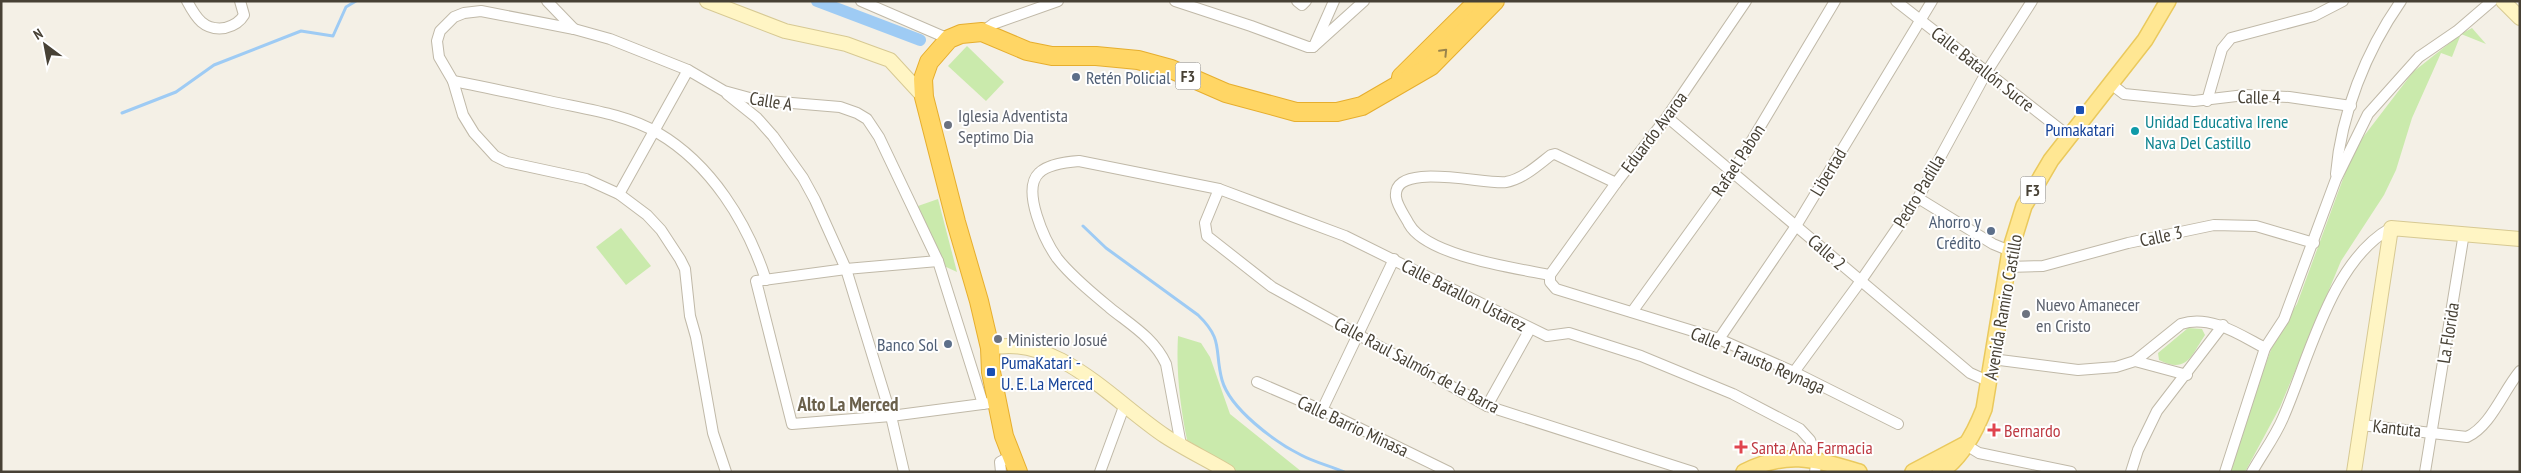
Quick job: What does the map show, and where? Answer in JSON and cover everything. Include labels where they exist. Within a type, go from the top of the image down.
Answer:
[{"type":"highway","name":"F3","points":[[1390,89],[1478,1]]},
{"type":"highway","name":"F3","points":[[982,32],[1027,51],[1052,56],[1096,56],[1138,60],[1154,64],[1171,69],[1226,93],[1296,112],[1337,112],[1362,106],[1430,66],[1494,1]]},
{"type":"highway","points":[[982,32],[961,34],[946,42],[929,62],[923,79],[924,97],[990,348],[991,403],[1014,464]]},
{"type":"main road","points":[[707,1],[785,31],[846,44],[890,60],[924,97]]},
{"type":"main road","name":"Avenida Ramiro Castillo","points":[[1940,472],[1955,460],[1977,427],[1984,409],[1990,382],[2010,251],[2024,206],[2051,160],[2145,40],[2168,1]]},
{"type":"main road","points":[[2503,1],[2520,18]]},
{"type":"main road","points":[[2354,472],[2391,228],[2520,239]]},
{"type":"main road","points":[[990,348],[1005,344],[1030,347],[1046,352],[1124,404],[1165,436],[1228,472]]},
{"type":"main road","points":[[1913,472],[1966,444]]},
{"type":"main road","points":[[1744,472],[1761,463],[1816,466],[1859,472]]},
{"type":"street","points":[[187,1],[200,22],[209,28],[217,29],[229,27],[242,19],[244,15],[240,1]]},
{"type":"street","points":[[547,1],[574,29]]},
{"type":"street","points":[[860,1],[946,42]]},
{"type":"street","points":[[982,32],[992,24],[1058,1]]},
{"type":"street","points":[[1175,1],[1308,47],[1313,47],[1364,1]]},
{"type":"street","points":[[1297,1],[1302,6],[1306,1]]},
{"type":"street","points":[[1313,47],[1334,1]]},
{"type":"street","name":"Eduardo Avaroa","points":[[1550,275],[1616,183],[1667,118],[1746,1]]},
{"type":"street","name":"Rafael Pabon","points":[[1632,312],[1733,172],[1835,1]]},
{"type":"street","name":"Calle Batallón Sucre","points":[[1896,1],[2070,137]]},
{"type":"street","name":"Libertad","points":[[1719,339],[1796,226],[1932,1]]},
{"type":"street","name":"Pedro Padilla","points":[[1794,372],[1860,282],[1918,198],[1986,73],[2032,1]]},
{"type":"street","points":[[2207,100],[2222,49],[2231,38],[2314,16],[2343,1]]},
{"type":"street","points":[[2336,180],[2339,144],[2351,106],[2374,45],[2401,1]]},
{"type":"street","points":[[2225,472],[2265,348],[2273,332],[2284,319],[2336,180],[2368,114],[2419,57],[2457,31],[2492,1]]},
{"type":"street","name":"Calle A","points":[[726,472],[713,433],[696,337],[690,316],[685,269],[661,230],[647,215],[619,194],[586,179],[507,162],[495,156],[474,133],[463,115],[453,81],[439,57],[437,42],[447,23],[464,13],[481,11],[574,29],[610,39],[688,70],[724,91],[757,100],[840,108],[857,113],[867,119],[879,137],[938,261],[991,403]]},
{"type":"street","points":[[619,194],[656,132],[688,70]]},
{"type":"street","points":[[453,81],[591,109],[656,132],[687,154],[705,172],[734,211],[757,254],[766,280]]},
{"type":"street","name":"Calle 4","points":[[2111,84],[2124,94],[2207,100],[2245,95],[2289,97],[2351,106]]},
{"type":"street","points":[[724,91],[757,118],[803,178],[846,269],[891,416],[904,472]]},
{"type":"street","name":"Calle 2","points":[[1667,118],[1970,373],[1990,382]]},
{"type":"street","points":[[1550,275],[1459,255],[1430,243],[1412,229],[1396,201],[1396,188],[1401,182],[1422,177],[1504,182],[1526,174],[1551,155],[1556,154],[1616,183]]},
{"type":"street","name":"Calle Batallon Ustarez","points":[[1181,445],[1166,364],[1161,353],[1153,343],[1110,308],[1057,257],[1034,206],[1032,187],[1036,176],[1041,171],[1064,162],[1089,163],[1219,189],[1345,236],[1547,336],[1569,333],[1641,356],[1733,394],[1800,428],[1810,440],[1816,466]]},
{"type":"street","name":"Calle Raul Salmón de la Barra","points":[[1219,189],[1206,223],[1207,236],[1272,287],[1486,406],[1614,445],[1693,472]]},
{"type":"street","points":[[1918,198],[1993,244],[2010,251]]},
{"type":"street","name":"Calle 3","points":[[2008,267],[2043,266],[2128,243],[2214,224],[2256,226],[2314,243]]},
{"type":"street","points":[[2252,472],[2282,420],[2336,289],[2367,246],[2380,234],[2391,228]]},
{"type":"street","name":"La Florida","points":[[2425,472],[2464,233]]},
{"type":"street","points":[[1322,410],[1394,259]]},
{"type":"street","points":[[938,261],[846,269],[756,281],[792,424],[891,416],[991,403]]},
{"type":"street","name":"Calle 1 Fausto Reynaga","points":[[1550,275],[1550,282],[1556,289],[1719,339],[1794,372],[1898,424]]},
{"type":"street","points":[[1992,359],[2078,370],[2116,368],[2135,361],[2181,324],[2197,322],[2222,325],[2265,348]]},
{"type":"street","points":[[2131,472],[2138,450],[2157,411],[2187,375],[2211,338],[2222,325]]},
{"type":"street","points":[[1486,406],[1530,329]]},
{"type":"street","points":[[2135,361],[2187,375]]},
{"type":"street","name":"Kantuta","points":[[2361,425],[2432,432],[2459,437],[2473,434],[2520,371]]},
{"type":"street","name":"Calle Barrio Minasa","points":[[1257,382],[1322,410],[1449,472]]},
{"type":"street","points":[[1100,472],[1124,404]]},
{"type":"street","points":[[1966,444],[1979,453],[2071,472]]},
{"type":"street","points":[[1001,472],[1000,462],[1014,464]]},
{"type":"green space","points":[[2472,28],[2486,44],[2461,34]]},
{"type":"green space","points":[[2461,34],[2452,57],[2441,53],[2412,118],[2396,170],[2384,195],[2341,261],[2280,407],[2245,472],[2229,472],[2243,425],[2275,339],[2297,304],[2354,149],[2413,72]]},
{"type":"green space","points":[[967,46],[1004,82],[986,101],[948,66]]},
{"type":"green space","points":[[938,199],[957,272],[944,266],[918,206]]},
{"type":"green space","points":[[621,228],[651,266],[626,285],[596,247]]},
{"type":"green space","points":[[2188,328],[2202,329],[2205,335],[2192,356],[2182,364],[2176,365],[2159,360],[2158,353]]},
{"type":"green space","points":[[1178,336],[1201,343],[1210,357],[1230,414],[1302,472],[1238,472],[1187,440],[1179,388]]},
{"type":"waterway","points":[[122,113],[176,92],[214,65],[301,31],[333,36],[346,7],[356,1]]},
{"type":"waterway","points":[[817,1],[920,40]]},
{"type":"waterway","points":[[1083,226],[1106,248],[1198,315],[1206,324],[1212,331],[1215,339],[1222,380],[1227,391],[1234,402],[1255,424],[1279,442],[1301,455],[1344,472]]},
{"type":"place","name":"Retén Policial","points":[[1076,77]]},
{"type":"place","name":"Pumakatari","points":[[2080,110]]},
{"type":"place","name":"Iglesia Adventista Septimo Dia","points":[[948,125]]},
{"type":"place","name":"Unidad Educativa Irene Nava Del Castillo","points":[[2135,131]]},
{"type":"place","name":"Ahorro y Crédito","points":[[1991,231]]},
{"type":"place","name":"Nuevo Amanecer en Cristo","points":[[2026,314]]},
{"type":"place","name":"Ministerio Josué","points":[[998,339]]},
{"type":"place","name":"Banco Sol","points":[[948,344]]},
{"type":"place","name":"PumaKatari - U. E. La Merced","points":[[991,372]]},
{"type":"place","name":"Bernardo","points":[[1994,430]]},
{"type":"place","name":"Santa Ana Farmacia","points":[[1741,447]]},
{"type":"district","name":"Alto La Merced","points":[[848,404]]}]
